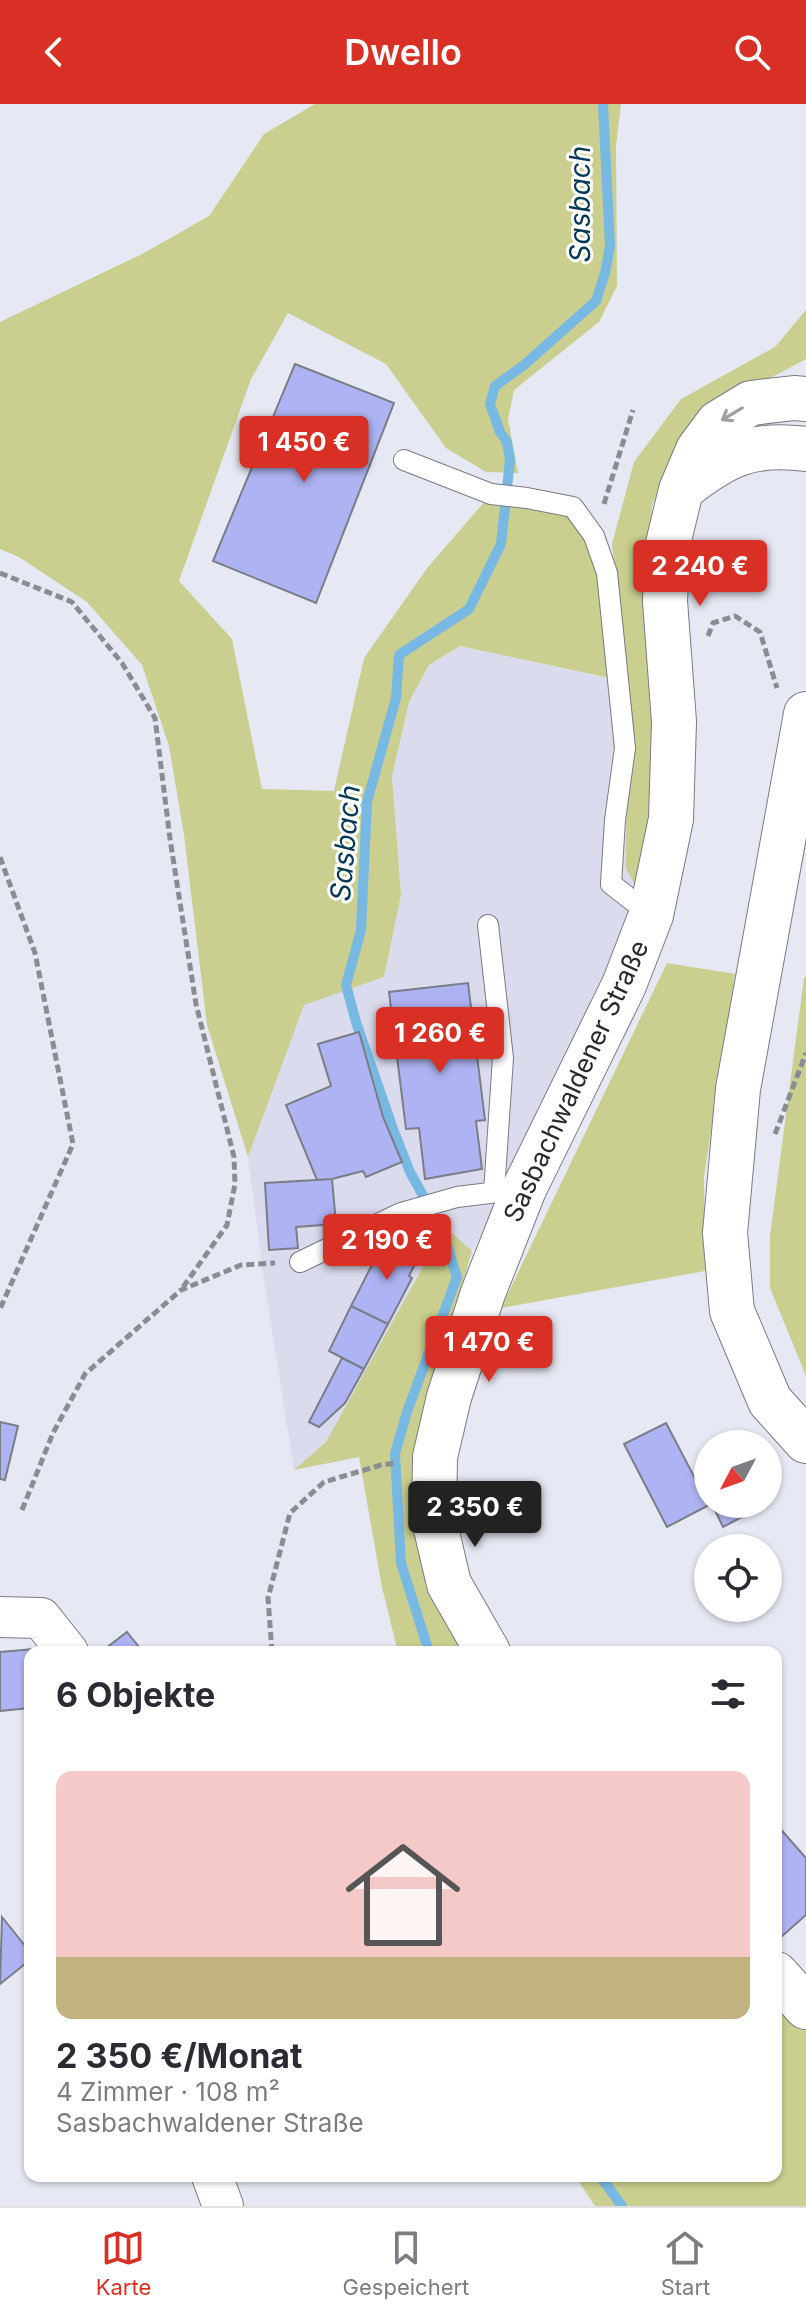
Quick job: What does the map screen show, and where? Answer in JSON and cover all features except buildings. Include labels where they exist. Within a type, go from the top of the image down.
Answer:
[{"type":"main road","name":"Sasbachwaldener Straße","points":[[485,1646],[449,1584],[434,1520],[435,1457],[449,1397],[483,1293],[509,1190],[624,985],[651,915],[671,819],[674,722],[665,601],[668,544],[681,490],[698,450],[718,423],[751,403],[806,399]]},
{"type":"main road","points":[[681,490],[712,466],[744,451],[779,445],[806,449]]},
{"type":"main road","points":[[793,706],[738,1089],[725,1233],[732,1311],[770,1401],[806,1441]]},
{"type":"main road","points":[[782,1981],[806,2007]]},
{"type":"street","points":[[0,1617],[41,1618],[63,1646]]},
{"type":"street","points":[[214,2182],[223,2206]]},
{"type":"lane","points":[[404,460],[491,494],[573,507],[594,536],[607,573],[625,748],[615,820],[611,884],[651,915]]},
{"type":"lane","points":[[300,1262],[401,1213],[457,1197],[509,1190],[503,1058],[488,925]]},
{"type":"path","points":[[594,536],[633,410]]},
{"type":"path","points":[[0,573],[72,602],[122,663],[155,718],[196,1004],[234,1157],[235,1184],[227,1225],[181,1290],[85,1374],[53,1433],[22,1510]]},
{"type":"path","points":[[707,637],[713,623],[735,616],[760,632],[793,706]]},
{"type":"path","points":[[0,857],[35,953],[73,1144],[0,1309]]},
{"type":"path","points":[[773,1139],[806,1053]]},
{"type":"path","points":[[181,1290],[241,1265],[300,1262]]},
{"type":"path","points":[[272,1646],[268,1598],[290,1513],[324,1482],[381,1465]]},
{"type":"shaded area","points":[[460,646],[627,682],[641,895],[526,1159],[472,1251],[452,1233],[326,1442],[294,1470],[248,1157],[304,1004],[384,977],[401,895],[392,776],[409,702],[429,665]]},
{"type":"green space","points":[[315,104],[621,104],[616,146],[617,286],[599,322],[514,390],[508,419],[518,473],[486,472],[446,448],[386,364],[288,313],[251,379],[179,581],[232,639],[262,789],[334,791],[364,658],[428,567],[486,500],[564,514],[594,546],[610,678],[460,646],[429,665],[409,702],[392,776],[401,895],[384,977],[304,1005],[248,1157],[207,1025],[184,835],[169,746],[142,665],[87,602],[19,557],[0,549],[0,322],[142,254],[209,216],[264,134]]},
{"type":"green space","points":[[806,310],[806,359],[718,406],[677,443],[652,506],[648,571],[660,748],[641,895],[626,869],[627,682],[612,544],[634,462],[681,399],[775,347]]},
{"type":"green space","points":[[667,963],[735,974],[704,1177],[705,1271],[501,1308]]},
{"type":"green space","points":[[806,976],[806,1376],[770,1288],[770,1236]]},
{"type":"green space","points":[[452,1233],[472,1251],[418,1437],[435,1594],[458,1646],[397,1646],[382,1587],[359,1457],[294,1470],[326,1442],[434,1247]]},
{"type":"green space","points":[[782,2001],[806,2027],[806,2206],[595,2206],[579,2182],[782,2182]]},
{"type":"waterway","name":"Sasbach","points":[[427,1646],[401,1563],[395,1454],[407,1412],[457,1277],[442,1230],[410,1172],[393,1129],[346,985],[361,930],[367,802],[396,698],[399,655],[469,609],[501,544],[510,460],[507,442],[490,404],[495,386],[524,365],[596,301],[605,273],[610,246],[603,104]]},
{"type":"waterway","name":"Sasbach","points":[[604,2182],[622,2206]]}]
